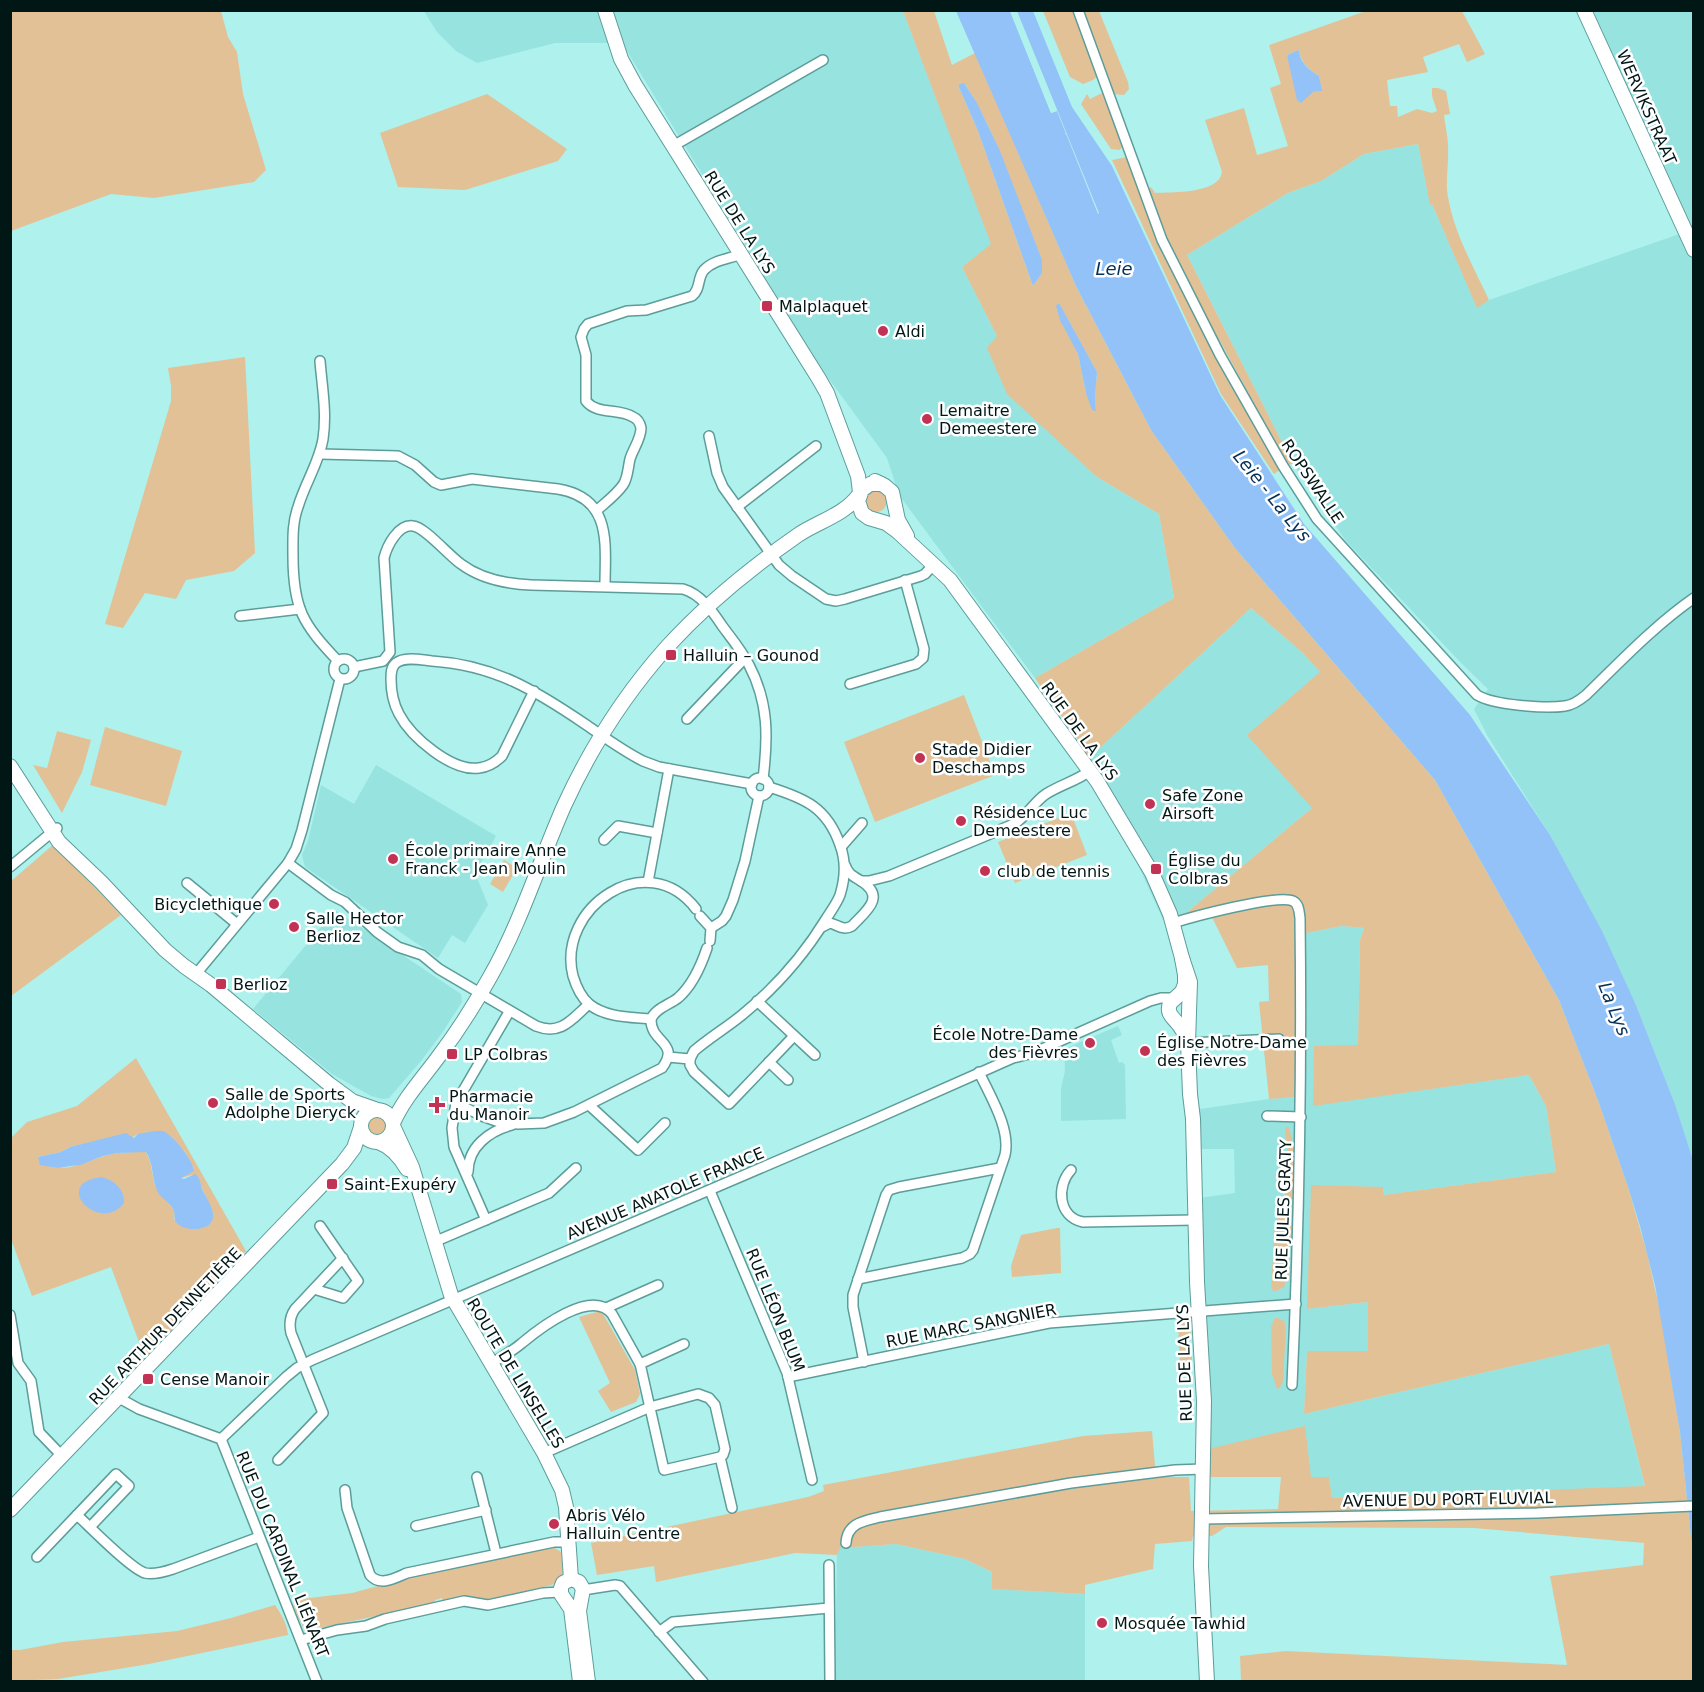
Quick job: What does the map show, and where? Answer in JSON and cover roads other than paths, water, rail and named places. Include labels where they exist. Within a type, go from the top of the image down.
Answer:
[{"type":"street","name":"RUE DE LA LYS","points":[[605,10],[627,72],[827,393],[859,481],[859,494]]},
{"type":"street","name":"ROPSWALLE","points":[[1078,10],[1162,240],[1220,356],[1283,466],[1317,519],[1477,695],[1499,702],[1545,707],[1566,706],[1578,702],[1649,633],[1694,598]]},
{"type":"street","name":"WERVIKSTRAAT","points":[[1584,10],[1694,250]]},
{"type":"street","points":[[673,146],[823,60]]},
{"type":"street","points":[[596,511],[624,484],[640,433],[640,426],[638,420],[630,415],[596,409],[586,401],[586,355],[581,340],[584,329],[592,321],[629,310],[646,310],[692,296],[697,291],[701,275],[705,270],[718,262],[741,254]]},
{"type":"street","points":[[320,361],[324,428],[320,454],[298,504],[294,523],[294,582],[300,609],[310,629],[338,662]]},
{"type":"street","points":[[709,436],[719,481],[737,507],[785,570],[821,597],[831,600],[852,597],[925,574],[934,564]]},
{"type":"street","points":[[737,507],[816,446]]},
{"type":"street","name":"RUE DE LA LYS","points":[[848,451],[864,472],[881,484]]},
{"type":"street","points":[[320,454],[398,456],[415,465],[438,484],[472,479],[561,489],[578,495],[596,511],[605,533],[605,586]]},
{"type":"street","points":[[329,1084],[357,1115],[365,1136],[376,1142],[388,1137],[397,1114],[417,1083],[445,1048],[480,994],[511,934],[571,792],[602,735],[654,663],[707,606],[734,582],[805,530],[848,506],[870,484],[881,484],[890,490],[894,501],[893,509],[882,519],[847,514],[824,520]]},
{"type":"street","points":[[859,494],[859,507],[870,518]]},
{"type":"street","name":"RUE DE LA LYS","points":[[894,501],[900,524],[914,545]]},
{"type":"street","name":"RUE DE LA LYS","points":[[870,518],[890,526],[914,545],[954,585],[1089,771],[1120,818],[1152,873],[1173,923],[1182,958],[1185,984],[1182,992],[1176,998]]},
{"type":"street","points":[[354,667],[383,661],[390,652],[384,558],[394,537],[412,526],[426,532],[467,568],[497,580],[525,585],[683,589],[694,593],[707,606],[745,658],[757,684],[765,715],[767,742],[763,779]]},
{"type":"street","points":[[850,684],[916,664],[923,658],[924,649],[905,580]]},
{"type":"street","points":[[240,616],[300,609]]},
{"type":"street","points":[[687,719],[745,658]]},
{"type":"street","points":[[346,659],[351,661],[354,667],[354,673],[346,679],[340,679],[334,672],[334,667],[338,662],[346,659]]},
{"type":"street","points":[[534,691],[502,756],[485,767],[470,768],[454,764],[437,753],[406,725],[392,700],[392,669],[398,662],[410,659],[455,663],[489,671],[534,691],[643,761],[669,769],[752,784]]},
{"type":"street","points":[[196,974],[288,863],[294,852],[301,833],[340,679]]},
{"type":"street","points":[[10,755],[54,830]]},
{"type":"street","points":[[10,766],[54,830],[170,955],[211,985],[329,1084],[352,1101],[388,1114],[393,1125]]},
{"type":"street","points":[[648,882],[669,769]]},
{"type":"street","points":[[842,886],[849,879],[869,881],[888,876],[1014,824],[1046,794],[1067,785],[1089,771]]},
{"type":"street","points":[[769,787],[765,795],[759,796],[752,792],[752,784],[758,778],[763,779],[769,787],[811,803],[822,814],[831,825],[841,847],[848,872],[873,894]]},
{"type":"street","points":[[711,928],[726,916],[733,900],[745,861],[759,796]]},
{"type":"street","points":[[841,847],[862,823]]},
{"type":"street","points":[[604,840],[618,826],[657,833]]},
{"type":"street","points":[[12,861],[54,830]]},
{"type":"street","points":[[794,1035],[729,1104],[694,1072],[690,1065],[694,1051],[740,1017],[757,1001],[795,962],[820,929],[838,900],[842,886],[844,861]]},
{"type":"street","points":[[288,863],[331,895],[345,902],[379,933],[403,949],[422,955],[437,968],[540,1028],[555,1029],[566,1024],[589,1004]]},
{"type":"street","points":[[820,929],[829,923],[845,929],[852,926],[872,904],[873,894],[878,885],[888,876]]},
{"type":"street","points":[[456,1103],[492,1120],[531,1125],[554,1120],[589,1105],[658,1070],[665,1064],[668,1057],[667,1046],[653,1033],[651,1019],[655,1012],[684,992],[697,972],[709,944],[711,928],[690,901],[679,892],[665,885],[648,882],[625,886],[610,892],[589,910],[576,933],[571,955],[573,973],[580,992],[589,1004],[609,1013],[651,1019]]},
{"type":"street","points":[[187,883],[237,924]]},
{"type":"street","name":"RUE JULES GRATY","points":[[1173,923],[1235,907],[1289,900],[1298,906],[1301,983],[1301,1117],[1292,1385]]},
{"type":"street","points":[[832,910],[831,917],[838,926]]},
{"type":"street","name":"RUE DE LA LYS","points":[[1182,958],[1190,977],[1188,1043],[1193,1119],[1203,1401],[1202,1586],[1207,1682]]},
{"type":"street","name":"AVENUE ANATOLE FRANCE","points":[[221,1439],[286,1377],[304,1364],[710,1191],[1012,1058],[1033,1053],[1161,998],[1176,998]]},
{"type":"street","points":[[1140,1006],[1162,1007],[1171,1016],[1178,1020],[1184,1019],[1190,1010],[1185,999],[1176,998],[1169,1004],[1171,1016]]},
{"type":"street","points":[[757,1001],[814,1055]]},
{"type":"street","points":[[486,1220],[454,1147],[452,1120],[456,1103],[509,1012]]},
{"type":"street","name":"RUE DE LA LYS","points":[[1171,1016],[1181,1028],[1188,1043]]},
{"type":"street","points":[[1188,1043],[1279,1039]]},
{"type":"street","points":[[668,1057],[690,1059]]},
{"type":"street","points":[[769,1062],[788,1080]]},
{"type":"street","points":[[858,1279],[962,1258],[970,1254],[975,1245],[1006,1148],[1006,1134],[979,1072]]},
{"type":"street","points":[[361,1125],[366,1113],[393,1105],[417,1083]]},
{"type":"street","points":[[589,1105],[638,1150],[665,1123]]},
{"type":"street","name":"RUE JULES GRATY","points":[[1267,1116],[1301,1117]]},
{"type":"street","points":[[468,1176],[471,1153],[481,1142],[502,1128],[518,1124]]},
{"type":"street","name":"RUE ARTHUR DENNETIÈRE","points":[[342,1164],[356,1144],[361,1125]]},
{"type":"street","name":"ROUTE DE LINSELLES","points":[[393,1125],[412,1167],[453,1300],[556,1476],[563,1495],[571,1579]]},
{"type":"street","name":"ROUTE DE LINSELLES","points":[[376,1142],[395,1152],[417,1186]]},
{"type":"street","name":"RUE ARTHUR DENNETIÈRE","points":[[12,1504],[63,1457],[342,1164],[361,1149],[376,1142]]},
{"type":"street","points":[[434,1242],[549,1193],[576,1168]]},
{"type":"street","points":[[864,1362],[853,1307],[854,1291],[883,1201],[889,1190],[1000,1168]]},
{"type":"street","points":[[1071,1170],[1064,1181],[1063,1202],[1068,1214],[1078,1221],[1195,1220]]},
{"type":"street","name":"RUE LÉON BLUM","points":[[710,1191],[788,1377],[812,1480]]},
{"type":"street","points":[[314,1289],[343,1298],[358,1281],[320,1226]]},
{"type":"street","points":[[278,1460],[323,1413],[291,1333],[290,1321],[293,1311],[342,1258]]},
{"type":"street","points":[[606,1308],[658,1285]]},
{"type":"street","name":"RUE JULES GRATY","points":[[1198,1310],[1296,1304]]},
{"type":"street","points":[[491,1364],[530,1336],[570,1312],[599,1305],[612,1314],[640,1364],[650,1407],[664,1470],[720,1458],[725,1447],[715,1405],[710,1398],[703,1394],[696,1394],[650,1407],[544,1453]]},
{"type":"street","name":"RUE MARC SANGNIER","points":[[788,1377],[1049,1323],[1198,1310]]},
{"type":"street","points":[[10,1316],[18,1363],[31,1381],[39,1432],[63,1457]]},
{"type":"street","points":[[640,1364],[684,1344]]},
{"type":"street","name":"RUE DU CARDINAL LIÉNART","points":[[119,1398],[139,1410],[221,1439],[317,1682]]},
{"type":"street","points":[[720,1458],[732,1508]]},
{"type":"street","points":[[846,1543],[848,1533],[854,1525],[880,1517],[1071,1483],[1175,1470],[1203,1469]]},
{"type":"street","points":[[37,1557],[116,1474],[129,1486],[90,1527]]},
{"type":"street","points":[[477,1477],[496,1554]]},
{"type":"street","points":[[345,1490],[347,1508],[370,1575],[376,1581],[554,1542],[568,1542]]},
{"type":"street","name":"AVENUE DU PORT FLUVIAL","points":[[1202,1519],[1538,1513],[1694,1506]]},
{"type":"street","points":[[416,1526],[486,1510]]},
{"type":"street","points":[[77,1515],[138,1570],[152,1574],[173,1569],[259,1536]]},
{"type":"street","points":[[830,1565],[830,1682]]},
{"type":"street","points":[[580,1682],[572,1616],[570,1606],[563,1596],[563,1583],[571,1579],[580,1582],[582,1594],[579,1611],[588,1682]]},
{"type":"street","points":[[300,1638],[366,1626],[384,1619],[469,1601],[488,1605],[543,1593],[563,1596],[573,1602],[582,1594],[615,1585],[622,1588],[703,1682]]},
{"type":"street","points":[[659,1632],[674,1622],[830,1608]]},
{"type":"water","name":"Leie","points":[[956,11],[1010,11],[1051,113],[1057,111],[1067,135],[1016,11],[1033,11],[1072,107],[1112,166],[1220,395],[1304,524],[1470,715],[1550,835],[1602,931],[1636,1005],[1675,1104],[1693,1160],[1693,1556],[1680,1432],[1655,1285],[1628,1187],[1599,1103],[1559,1000],[1435,780],[1235,548],[1151,430],[1076,286]]},
{"type":"water","points":[[1299,50],[1305,65],[1319,76],[1322,91],[1313,92],[1301,103],[1297,100],[1287,55]]},
{"type":"water","points":[[964,83],[977,103],[1000,151],[1042,260],[1042,273],[1033,286],[978,131],[958,85]]},
{"type":"water","points":[[1059,303],[1097,372],[1096,411],[1092,410],[1086,393],[1078,354],[1060,320],[1056,306]]},
{"type":"water","points":[[162,1131],[174,1139],[193,1166],[194,1171],[181,1178],[195,1174],[198,1176],[213,1216],[207,1226],[198,1229],[188,1228],[176,1222],[173,1209],[157,1191],[146,1152],[117,1153],[80,1165],[58,1168],[40,1165],[38,1157],[70,1147],[126,1133],[134,1138],[138,1134]]},
{"type":"water","points":[[102,1177],[111,1180],[123,1194],[124,1203],[114,1211],[103,1213],[93,1210],[84,1204],[79,1196],[80,1188],[87,1181]]},
{"type":"place","name":"Malplaquet","points":[[767,306]]},
{"type":"place","name":"Aldi","points":[[883,331]]},
{"type":"place","name":"Lemaitre Demeestere","points":[[927,419]]},
{"type":"place","name":"Halluin – Gounod","points":[[671,655]]},
{"type":"place","name":"Stade Didier Deschamps","points":[[920,758]]},
{"type":"place","name":"Safe Zone Airsoft","points":[[1150,804]]},
{"type":"place","name":"Résidence Luc Demeestere","points":[[961,821]]},
{"type":"place","name":"École primaire Anne Franck - Jean Moulin","points":[[393,859]]},
{"type":"place","name":"Église du Colbras","points":[[1156,869]]},
{"type":"place","name":"club de tennis","points":[[985,871]]},
{"type":"place","name":"Bicyclethique","points":[[274,904]]},
{"type":"place","name":"Salle Hector Berlioz","points":[[294,927]]},
{"type":"place","name":"Berlioz","points":[[221,984]]},
{"type":"place","name":"École Notre-Dame des Fièvres","points":[[1090,1043]]},
{"type":"place","name":"Église Notre-Dame des Fièvres","points":[[1145,1051]]},
{"type":"place","name":"LP Colbras","points":[[452,1054]]},
{"type":"place","name":"Salle de Sports Adolphe Dieryck","points":[[213,1103]]},
{"type":"place","name":"Pharmacie du Manoir","points":[[437,1105]]},
{"type":"place","name":"Saint-Exupéry","points":[[332,1184]]},
{"type":"place","name":"Cense Manoir","points":[[148,1379]]},
{"type":"place","name":"Abris Vélo Halluin Centre","points":[[554,1524]]},
{"type":"place","name":"Mosquée Tawhid","points":[[1102,1623]]},
{"type":"water label","name":"Leie - La Lys","points":[[1272,496]]},
{"type":"water label","name":"La Lys","points":[[1614,1009]]}]
